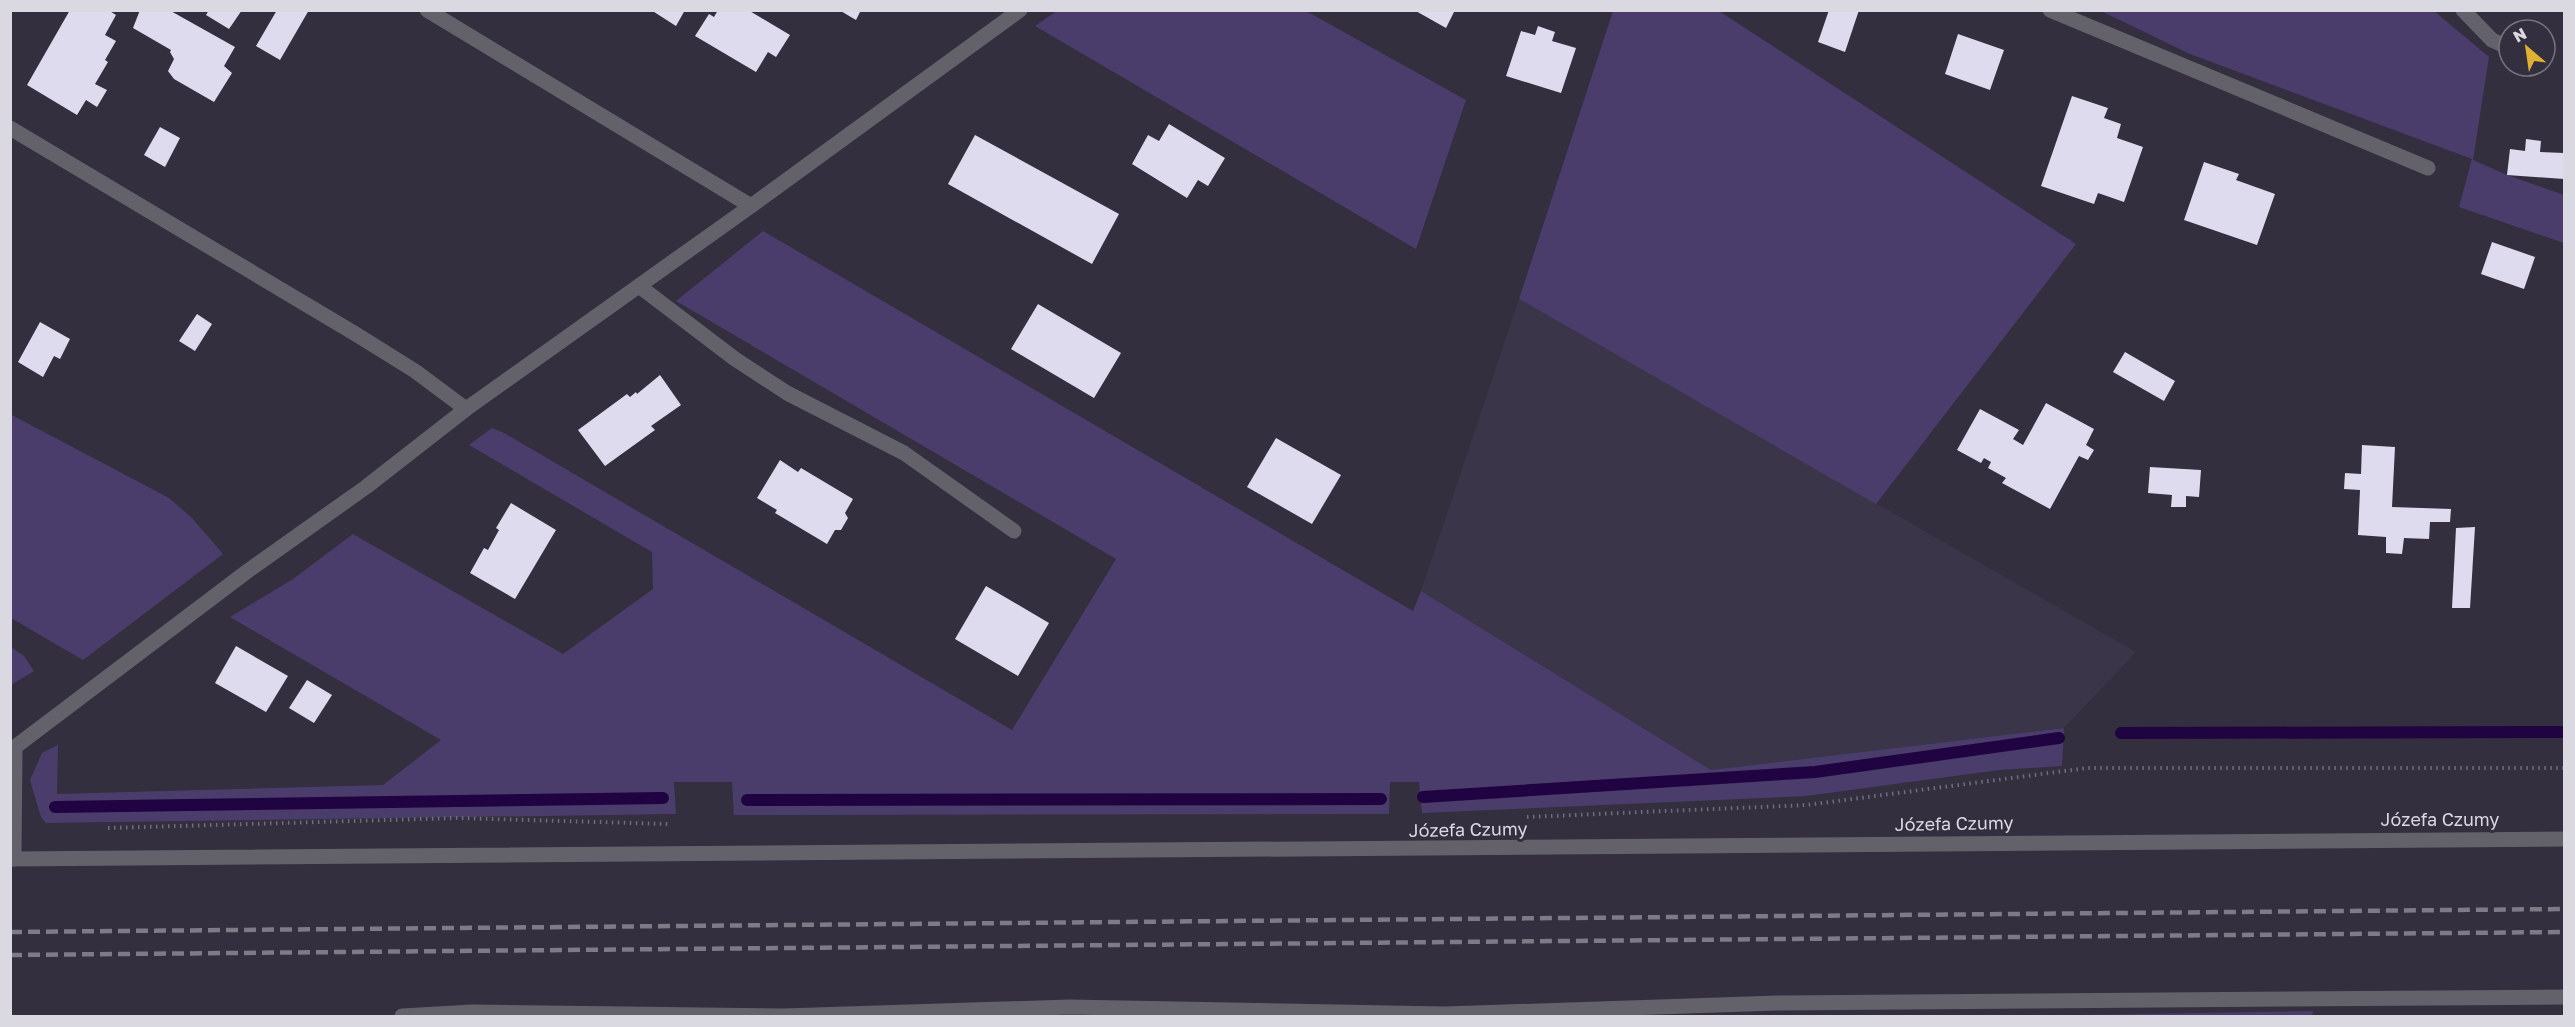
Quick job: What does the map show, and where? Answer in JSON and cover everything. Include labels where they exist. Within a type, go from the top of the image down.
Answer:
[{"type":"street","points":[[427,10],[751,206]]},
{"type":"street","points":[[12,859],[13,747],[230,584],[366,487],[466,409],[751,206],[1020,10]]},
{"type":"street","points":[[2050,10],[2428,168]]},
{"type":"street","points":[[2463,10],[2497,42]]},
{"type":"street","points":[[10,128],[344,327],[415,371],[466,409]]},
{"type":"street","points":[[639,286],[743,364],[787,393],[904,453],[1014,531]]},
{"type":"street","name":"Józefa Czumy","points":[[12,859],[2565,839]]},
{"type":"street","points":[[402,1017],[472,1012],[783,1016],[1069,1008],[1445,1014],[1778,1003],[2565,997]]},
{"type":"path","points":[[1522,817],[1807,805],[2087,768],[2565,768]]},
{"type":"path","points":[[98,828],[457,818],[676,824]]},
{"type":"shaded area","points":[[1058,10],[1306,11],[1466,100],[1416,249],[1035,26]]},
{"type":"shaded area","points":[[1613,11],[1719,11],[2076,244],[1876,504],[1519,299]]},
{"type":"shaded area","points":[[2101,11],[2434,11],[2489,57],[2473,160],[2564,195],[2564,243],[2459,207],[2472,159],[2190,54]]},
{"type":"shaded area","points":[[763,231],[1413,611],[1421,591],[1711,770],[2064,728],[2062,766],[1999,770],[1806,796],[1422,813],[1419,782],[1390,782],[1389,814],[734,815],[732,782],[674,782],[676,814],[46,823],[41,817],[30,780],[42,753],[58,745],[57,794],[383,785],[441,740],[230,617],[293,579],[353,534],[563,654],[653,589],[652,552],[469,445],[492,428],[1012,730],[1116,559],[676,301]]},
{"type":"shaded area","points":[[1519,299],[2136,652],[2064,728],[1711,770],[1421,591]]},
{"type":"shaded area","points":[[10,414],[169,498],[192,518],[223,554],[83,660],[11,618]]},
{"type":"shaded area","points":[[11,647],[24,656],[34,671],[11,685]]},
{"type":"shaded area","points":[[2313,1011],[2312,1016],[2015,1016]]},
{"type":"building","points":[[70,10],[108,10],[116,15],[105,35],[116,41],[105,60],[108,62],[95,84],[107,90],[97,107],[86,100],[77,115],[27,85]]},
{"type":"building","points":[[140,10],[169,10],[235,47],[224,66],[232,73],[214,102],[174,79],[168,71],[174,59],[171,50],[133,28]]},
{"type":"building","points":[[209,10],[242,10],[229,29],[206,15]]},
{"type":"building","points":[[277,10],[309,10],[280,60],[256,46]]},
{"type":"building","points":[[651,10],[685,10],[676,26]]},
{"type":"building","points":[[718,10],[748,10],[790,35],[776,57],[768,52],[756,72],[695,36],[709,14],[714,17]]},
{"type":"building","points":[[839,10],[861,10],[856,20]]},
{"type":"building","points":[[1414,10],[1455,10],[1446,28]]},
{"type":"building","points":[[1829,10],[1859,10],[1845,52],[1818,42]]},
{"type":"building","points":[[1538,26],[1555,32],[1552,41],[1576,48],[1561,93],[1506,76],[1521,31],[1535,35]]},
{"type":"building","points":[[1958,34],[2004,50],[1990,90],[1945,74]]},
{"type":"building","points":[[2072,96],[2108,108],[2104,118],[2121,124],[2117,138],[2143,147],[2124,202],[2098,193],[2094,204],[2041,186]]},
{"type":"building","points":[[1169,124],[1225,158],[1208,186],[1198,180],[1187,198],[1132,164],[1148,135],[1159,141]]},
{"type":"building","points":[[160,127],[180,138],[165,167],[144,155]]},
{"type":"building","points":[[975,135],[1119,214],[1092,264],[948,184]]},
{"type":"building","points":[[2526,139],[2541,141],[2540,152],[2564,153],[2564,179],[2507,175],[2510,149],[2525,151]]},
{"type":"building","points":[[2204,162],[2239,174],[2236,180],[2275,194],[2257,245],[2184,220]]},
{"type":"building","points":[[2492,242],[2535,257],[2524,289],[2481,274]]},
{"type":"building","points":[[1038,304],[1121,353],[1094,398],[1011,349]]},
{"type":"building","points":[[197,314],[212,324],[195,351],[179,341]]},
{"type":"building","points":[[40,322],[70,339],[60,359],[54,356],[43,377],[18,362]]},
{"type":"building","points":[[2125,352],[2175,381],[2164,401],[2113,372]]},
{"type":"building","points":[[660,375],[681,405],[651,426],[655,430],[605,466],[578,430],[627,394],[630,397],[636,392],[637,394]]},
{"type":"building","points":[[2046,403],[2094,429],[2086,445],[2094,450],[2088,460],[2079,456],[2050,509],[2002,483],[2006,478],[1988,468],[1991,462],[1984,458],[1981,463],[1957,450],[1980,409],[2019,430],[2013,439],[2023,445]]},
{"type":"building","points":[[1276,438],[1341,475],[1312,524],[1247,487]]},
{"type":"building","points":[[2362,445],[2395,447],[2392,507],[2451,509],[2450,522],[2430,522],[2429,539],[2404,538],[2402,554],[2386,553],[2386,537],[2358,535],[2360,490],[2344,489],[2345,473],[2361,474]]},
{"type":"building","points":[[780,460],[798,472],[801,468],[853,499],[845,513],[848,518],[841,530],[835,530],[827,544],[775,513],[777,510],[757,498]]},
{"type":"building","points":[[2150,467],[2201,470],[2199,497],[2186,496],[2186,507],[2171,507],[2172,495],[2148,493]]},
{"type":"building","points":[[511,503],[556,530],[515,599],[470,573],[484,548],[488,550],[499,530],[496,528]]},
{"type":"building","points":[[2475,527],[2470,608],[2452,608],[2456,528]]},
{"type":"building","points":[[986,586],[1049,623],[1018,676],[955,639]]},
{"type":"building","points":[[236,646],[288,676],[266,712],[215,683]]},
{"type":"building","points":[[307,680],[332,695],[314,723],[289,708]]},
{"type":"waterway","points":[[2121,733],[2564,732]]},
{"type":"waterway","points":[[1423,797],[1815,772],[2059,738]]},
{"type":"waterway","points":[[55,807],[663,798]]},
{"type":"waterway","points":[[747,800],[1381,799]]},
{"type":"railway","points":[[10,932],[2564,909]]},
{"type":"railway","points":[[10,955],[2564,932]]}]
